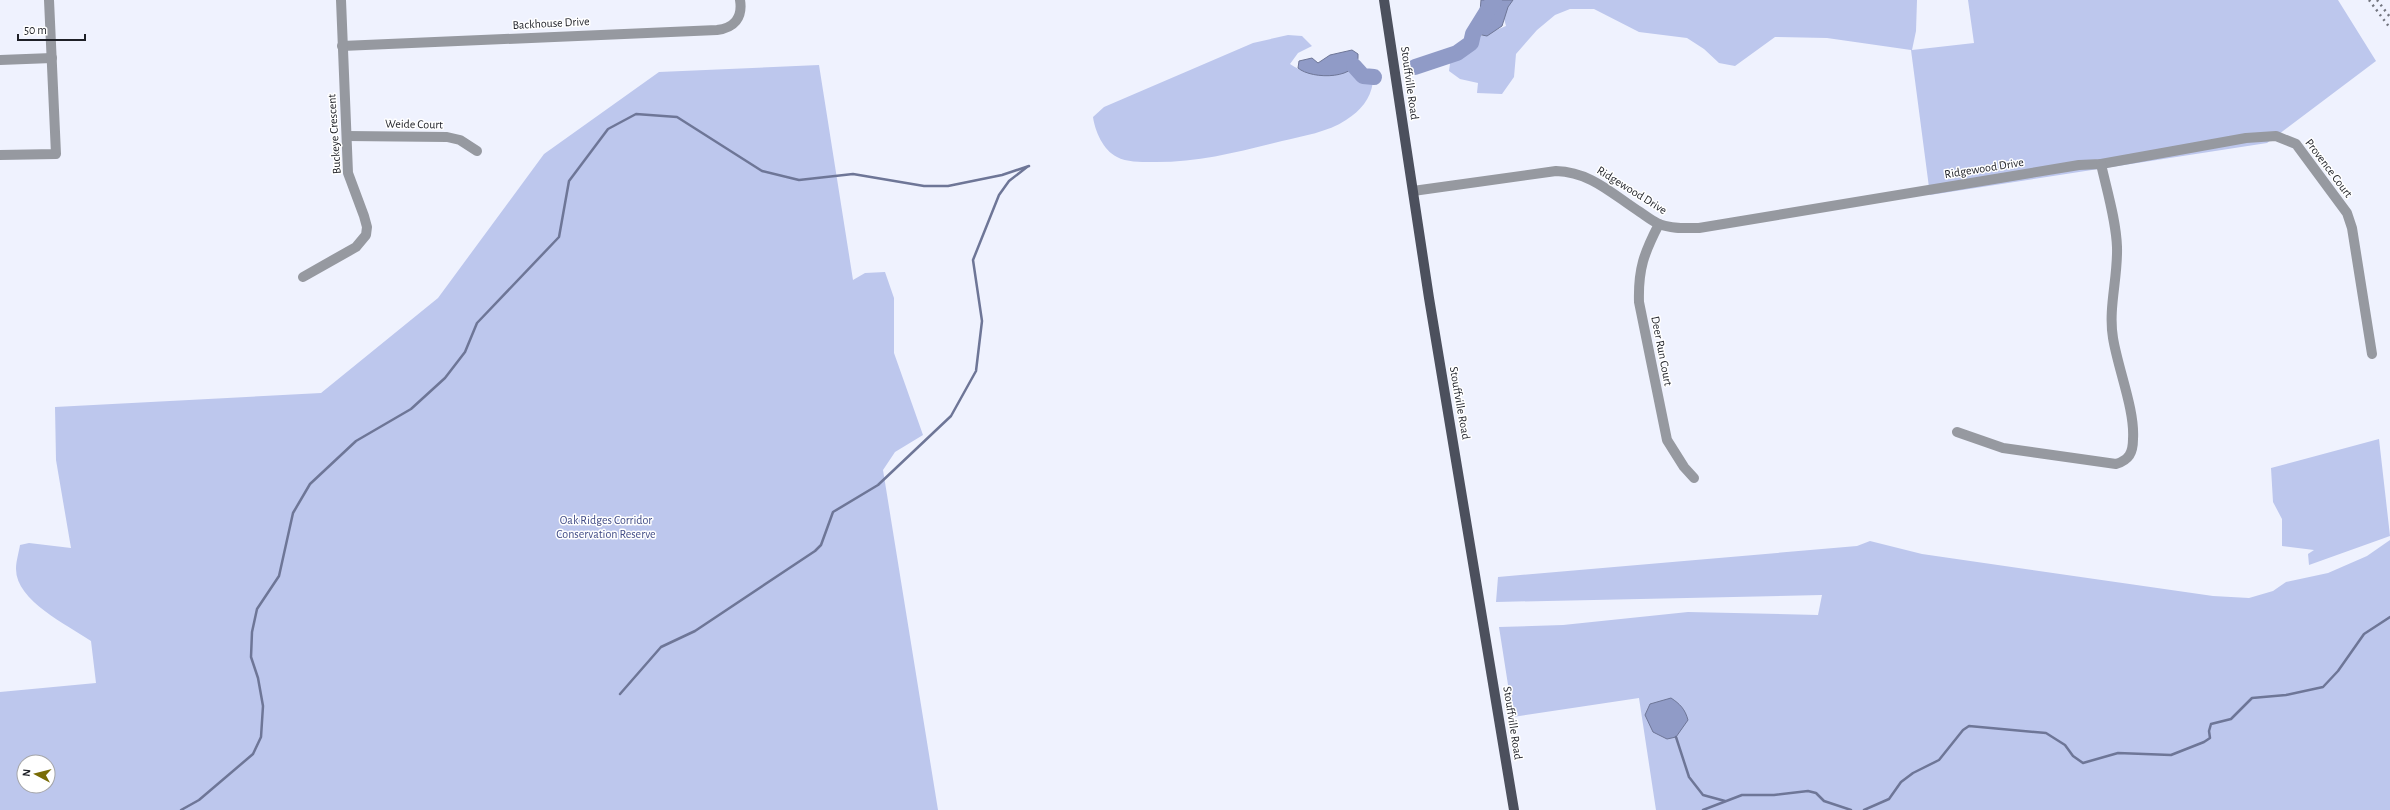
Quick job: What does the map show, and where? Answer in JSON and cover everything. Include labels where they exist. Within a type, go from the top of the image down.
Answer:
[{"type":"main road","name":"Stouffville Road","points":[[1384,0],[1413,191],[1514,810]]},
{"type":"street","points":[[0,155],[56,154],[49,0]]},
{"type":"street","name":"Buckeye Crescent","points":[[303,277],[356,247],[366,235],[367,227],[364,216],[348,173],[341,0]]},
{"type":"street","name":"Backhouse Drive","points":[[342,46],[722,29],[728,28],[737,21],[741,12],[740,0]]},
{"type":"street","points":[[0,60],[52,58]]},
{"type":"street","name":"Weide Court","points":[[347,136],[447,137],[460,140],[477,151]]},
{"type":"street","name":"Provence Court","points":[[2101,164],[2246,138],[2276,136],[2296,144],[2347,213],[2352,228],[2372,354]]},
{"type":"street","points":[[1957,432],[2003,448],[2116,464],[2125,462],[2132,453],[2134,430],[2113,337],[2111,308],[2117,248],[2116,237],[2101,164]]},
{"type":"street","name":"Ridgewood Drive","points":[[1413,191],[1556,171],[1568,171],[1603,184],[1658,224],[1681,228],[1699,228],[2079,165],[2101,164]]},
{"type":"street","name":"Deer Run Court","points":[[1658,224],[1643,256],[1638,281],[1639,302],[1667,440],[1684,467],[1694,478]]},
{"type":"green space","points":[[1506,0],[1917,0],[1916,31],[1912,50],[1974,43],[1968,0],[2338,0],[2376,61],[2267,143],[1930,195],[1911,50],[1827,38],[1775,37],[1735,66],[1719,63],[1704,49],[1687,38],[1639,32],[1594,9],[1570,9],[1555,15],[1537,30],[1516,54],[1514,77],[1502,94],[1477,93],[1478,83],[1460,79],[1449,71],[1451,56],[1474,39],[1506,26],[1502,11]]},
{"type":"green space","points":[[1288,35],[1302,36],[1312,46],[1298,53],[1290,64],[1298,69],[1315,74],[1333,75],[1351,71],[1360,67],[1373,82],[1370,94],[1364,104],[1346,120],[1331,128],[1315,133],[1233,153],[1184,161],[1146,162],[1125,160],[1112,154],[1100,140],[1093,117],[1104,107],[1253,43]]},
{"type":"green space","name":"Oak Ridges Corridor Conservation Reserve","points":[[819,65],[853,280],[865,273],[885,272],[894,298],[894,353],[923,435],[895,452],[883,470],[938,810],[0,810],[0,692],[96,683],[91,641],[57,620],[34,602],[24,592],[18,581],[16,569],[20,545],[29,543],[71,548],[56,460],[55,407],[321,393],[438,298],[544,154],[659,72]]},
{"type":"green space","points":[[2379,439],[2390,536],[2309,565],[2308,554],[2314,550],[2282,546],[2282,519],[2273,502],[2271,468]]},
{"type":"green space","points":[[2390,540],[2390,810],[1656,810],[1639,698],[1513,717],[1499,627],[1563,625],[1688,612],[1818,615],[1822,595],[1496,602],[1498,577],[1857,546],[1870,541],[1922,554],[2213,596],[2249,598],[2273,591],[2286,582],[2328,573],[2367,556]]},
{"type":"shaded area","points":[[1481,0],[1513,0],[1508,7],[1502,26],[1487,36],[1472,33],[1471,26],[1480,12]]},
{"type":"shaded area","points":[[1352,50],[1358,54],[1357,63],[1352,69],[1344,73],[1324,76],[1314,75],[1298,68],[1299,61],[1312,58],[1318,63],[1330,55]]},
{"type":"shaded area","points":[[1671,698],[1682,707],[1688,720],[1676,737],[1667,739],[1653,732],[1645,715],[1650,704]]},
{"type":"waterway","points":[[1415,67],[1457,53],[1471,43],[1473,34],[1494,0]]},
{"type":"waterway","points":[[1354,66],[1363,76],[1374,77]]},
{"type":"waterway","points":[[181,810],[199,800],[253,754],[261,737],[263,706],[258,678],[251,657],[252,632],[257,609],[279,576],[293,513],[310,484],[356,441],[411,409],[445,378],[465,352],[477,323],[559,237],[569,181],[608,129],[636,114],[677,117],[762,171],[799,180],[853,174],[924,186],[948,186],[1002,175],[1029,166]]},
{"type":"waterway","points":[[620,694],[661,647],[695,631],[815,551],[821,545],[833,512],[878,485],[951,416],[976,371],[982,321],[973,260],[999,195],[1009,181],[1027,167]]},
{"type":"waterway","points":[[1864,810],[1889,799],[1901,782],[1913,773],[1939,760],[1963,730],[1969,726],[2046,733],[2065,745],[2073,756],[2083,763],[2118,753],[2171,755],[2204,742],[2210,738],[2209,731],[2211,724],[2231,719],[2252,698],[2286,695],[2323,687],[2338,671],[2364,634],[2390,617]]},
{"type":"waterway","points":[[1676,737],[1689,777],[1703,795],[1725,801]]},
{"type":"waterway","points":[[1703,810],[1742,795],[1774,795],[1808,791],[1816,793],[1824,801],[1851,810]]},
{"type":"railway","points":[[2369,0],[2390,28]]},
{"type":"railway","points":[[2377,0],[2390,17]]}]
